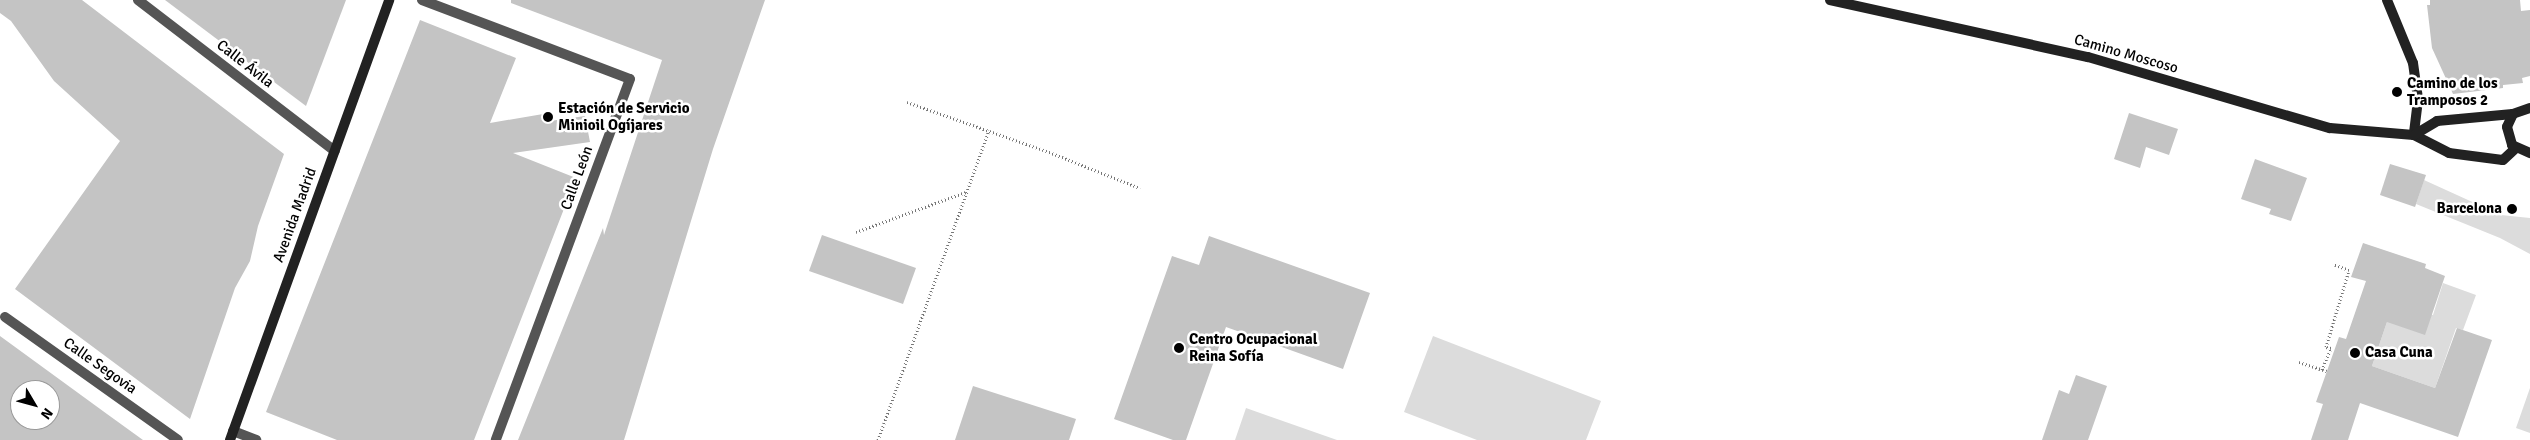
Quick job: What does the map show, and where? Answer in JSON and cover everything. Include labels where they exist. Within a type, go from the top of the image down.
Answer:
[{"type":"street","name":"Calle Ávila","points":[[138,0],[334,151]]},
{"type":"street","name":"Avenida Madrid","points":[[231,436],[389,0]]},
{"type":"street","name":"Calle León","points":[[422,0],[630,79],[496,440]]},
{"type":"street","name":"Camino Moscoso","points":[[1830,0],[2088,58],[2330,128],[2414,135],[2458,154],[2503,160],[2525,152]]},
{"type":"street","points":[[2387,0],[2413,63],[2418,100],[2414,135]]},
{"type":"street","points":[[2414,135],[2437,121],[2513,114],[2530,108]]},
{"type":"street","points":[[2513,114],[2509,120],[2507,134],[2525,152]]},
{"type":"street","name":"Calle Segovia","points":[[5,317],[178,440]]},
{"type":"street","points":[[231,436],[256,440]]},
{"type":"path","points":[[907,102],[989,130],[1140,188]]},
{"type":"path","points":[[878,440],[989,130]]},
{"type":"path","points":[[856,232],[966,192]]},
{"type":"path","points":[[2322,370],[2331,348],[2326,346],[2349,270],[2333,264]]},
{"type":"path","points":[[2299,362],[2327,371]]},
{"type":"shaded area","points":[[2424,180],[2501,215],[2530,218],[2530,254],[2500,238],[2416,204]]},
{"type":"shaded area","points":[[2443,283],[2476,295],[2463,330],[2456,328],[2435,388],[2372,366],[2387,322],[2426,313],[2433,315]]},
{"type":"shaded area","points":[[1433,336],[1601,401],[1586,440],[1477,440],[1404,412]]},
{"type":"shaded area","points":[[2530,388],[2530,433],[2516,428]]},
{"type":"shaded area","points":[[1246,408],[1337,440],[1235,440]]},
{"type":"building","points":[[0,0],[82,0],[284,154],[258,226],[250,261],[235,288],[190,419],[15,289],[120,141],[54,81],[11,21],[0,13]]},
{"type":"building","points":[[165,0],[346,0],[306,106]]},
{"type":"building","points":[[511,0],[765,0],[713,149],[624,440],[518,440],[603,228],[604,235],[662,60],[511,3]]},
{"type":"building","points":[[2430,0],[2520,0],[2521,11],[2530,10],[2530,76],[2522,78],[2523,83],[2503,85],[2503,88],[2453,94],[2432,48],[2427,5],[2430,5]]},
{"type":"building","points":[[420,20],[516,58],[490,123],[549,113],[550,121],[585,116],[590,142],[513,153],[576,178],[474,440],[337,440],[266,412]]},
{"type":"building","points":[[2129,113],[2178,129],[2169,155],[2146,147],[2140,168],[2114,159]]},
{"type":"building","points":[[2255,159],[2307,178],[2291,221],[2269,214],[2271,209],[2241,199]]},
{"type":"building","points":[[2390,164],[2426,175],[2415,207],[2380,195]]},
{"type":"building","points":[[822,235],[916,268],[903,304],[809,271]]},
{"type":"building","name":"Centro Ocupacional Reina Sofía","points":[[1209,236],[1370,293],[1343,369],[1226,327],[1186,440],[1173,440],[1114,419],[1172,256],[1199,265]]},
{"type":"building","name":"Casa Cuna","points":[[2363,243],[2426,264],[2425,268],[2445,276],[2425,335],[2387,322],[2372,366],[2435,388],[2457,328],[2492,340],[2458,437],[2360,403],[2348,440],[2311,440],[2323,404],[2316,402],[2339,337],[2346,339],[2366,281],[2351,277]]},
{"type":"building","points":[[0,336],[143,440],[0,440]]},
{"type":"building","points":[[2076,375],[2107,386],[2088,440],[2042,440],[2059,390],[2069,394]]},
{"type":"building","points":[[973,386],[1076,419],[1069,440],[955,440]]},
{"type":"place","name":"Camino de los Tramposos 2","points":[[2397,92]]},
{"type":"place","name":"Estación de Servicio Minioil Ogíjares","points":[[548,117]]},
{"type":"place","name":"Barcelona","points":[[2512,209]]},
{"type":"place","name":"Centro Ocupacional Reina Sofía","points":[[1179,348]]},
{"type":"place","name":"Casa Cuna","points":[[2355,353]]}]
